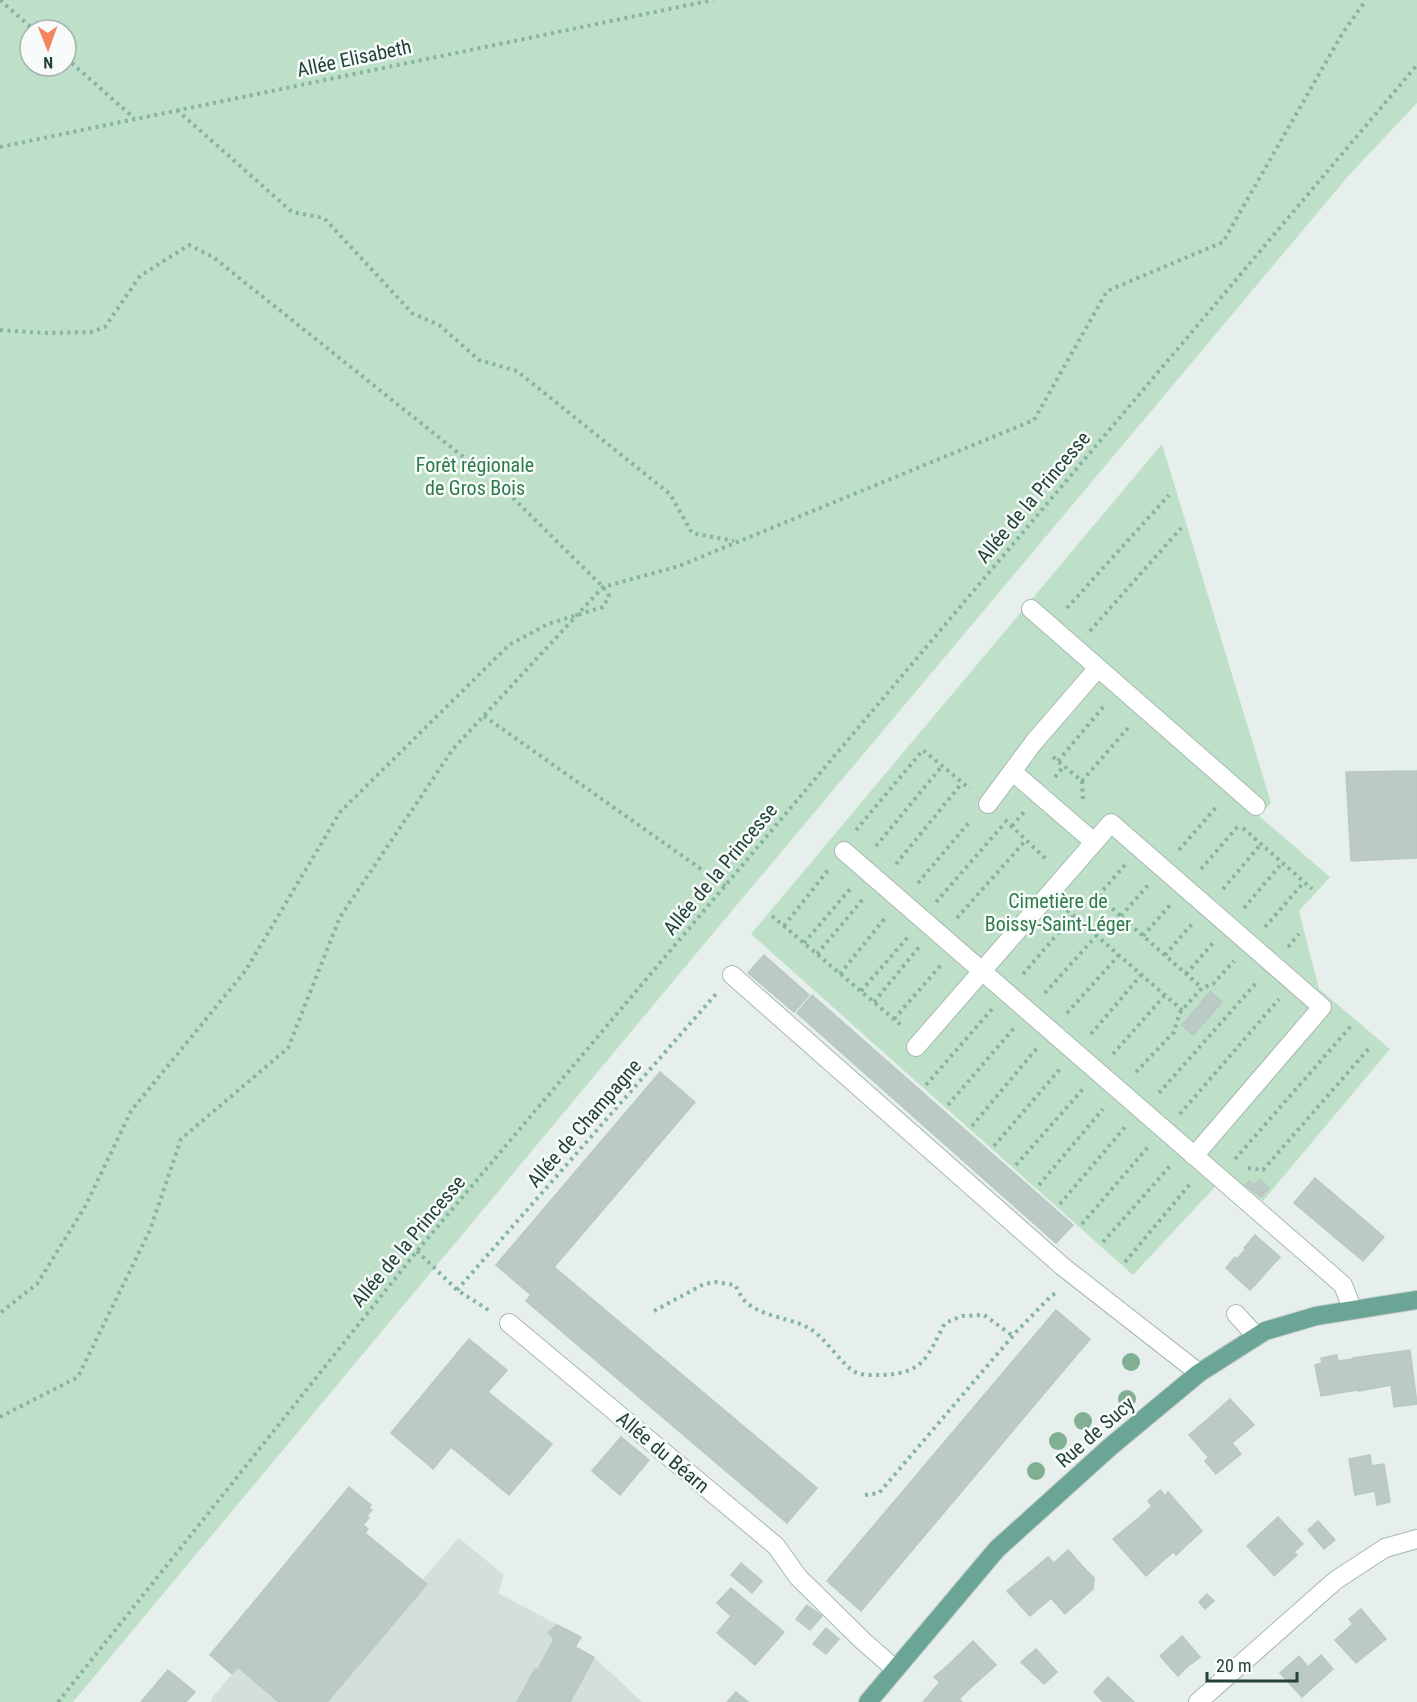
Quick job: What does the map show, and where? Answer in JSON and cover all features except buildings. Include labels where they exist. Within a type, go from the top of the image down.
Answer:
[{"type":"main road","name":"Rue de Sucy","points":[[868,1702],[997,1549],[1110,1447],[1199,1373],[1266,1331],[1316,1316],[1417,1300]]},
{"type":"street","points":[[1031,609],[1256,806]]},
{"type":"street","points":[[987,803],[1034,742],[1098,668]]},
{"type":"street","points":[[1013,772],[1094,842]]},
{"type":"street","points":[[918,1044],[1111,823],[1322,1007],[1201,1162]]},
{"type":"street","points":[[844,851],[1343,1285],[1353,1310]]},
{"type":"street","points":[[732,975],[1082,1282],[1199,1373]]},
{"type":"street","points":[[1236,1314],[1256,1336]]},
{"type":"street","name":"Allée du Béarn","points":[[509,1323],[776,1546],[798,1577],[863,1641],[896,1669]]},
{"type":"street","points":[[1198,1702],[1336,1580],[1385,1548],[1417,1539]]},
{"type":"path","points":[[0,0],[20,18]]},
{"type":"path","name":"Allée Elisabeth","points":[[0,147],[713,0]]},
{"type":"path","points":[[0,1417],[78,1377],[150,1230],[181,1139],[288,1048],[340,917],[453,749],[603,587],[679,566],[1034,420],[1107,291],[1223,242],[1342,34],[1366,0]]},
{"type":"path","name":"Allée de la Princesse","points":[[58,1702],[417,1251],[1417,65]]},
{"type":"path","points":[[78,69],[135,119]]},
{"type":"path","points":[[177,110],[292,212],[324,218],[412,313],[439,325],[479,360],[516,371],[670,494],[692,532],[734,541]]},
{"type":"path","points":[[0,330],[43,333],[92,332],[105,327],[140,276],[189,245],[213,257],[506,491],[603,587],[609,596],[603,607],[548,624],[509,645],[340,812],[246,970],[131,1111],[86,1205],[37,1284],[0,1313]]},
{"type":"path","points":[[1051,627],[1169,495]]},
{"type":"path","points":[[1075,648],[1181,528]]},
{"type":"path","points":[[1058,761],[1104,706]]},
{"type":"path","points":[[484,716],[725,886]]},
{"type":"path","points":[[1034,742],[1082,781],[1128,728]]},
{"type":"path","points":[[784,926],[844,851],[845,843],[923,750],[987,803],[1064,876]]},
{"type":"path","points":[[817,954],[942,766]]},
{"type":"path","points":[[804,943],[962,783]]},
{"type":"path","points":[[1212,800],[1225,812]]},
{"type":"path","points":[[840,974],[987,803]]},
{"type":"path","points":[[1232,818],[1312,889]]},
{"type":"path","points":[[874,1002],[1006,821]]},
{"type":"path","points":[[861,991],[1026,840]]},
{"type":"path","points":[[1139,848],[1098,896],[1202,988]]},
{"type":"path","points":[[1038,1185],[1119,1091],[1174,1032],[1182,1010],[1202,988],[1214,984],[1304,882]]},
{"type":"path","points":[[1066,909],[1182,1010]]},
{"type":"path","points":[[772,916],[894,1019],[918,1044]]},
{"type":"path","points":[[1060,1204],[1299,934]]},
{"type":"path","points":[[894,1019],[955,948]]},
{"type":"path","name":"Allée de Champagne","points":[[457,1290],[732,975]]},
{"type":"path","points":[[1082,1224],[1294,983]]},
{"type":"path","points":[[1103,1242],[1201,1162],[1236,1158],[1351,1026]]},
{"type":"path","points":[[1236,1158],[1250,1169],[1263,1170],[1371,1046]]},
{"type":"path","points":[[1125,1262],[1201,1162]]},
{"type":"path","points":[[417,1251],[457,1290],[509,1323]]},
{"type":"path","points":[[654,1311],[704,1284],[716,1282],[735,1285],[744,1300],[757,1310],[783,1317],[813,1330],[855,1372],[870,1375],[901,1374],[918,1365],[930,1354],[945,1323],[962,1316],[984,1315],[1012,1336]]},
{"type":"path","points":[[865,1495],[879,1493],[1012,1336],[1052,1295],[1082,1282]]},
{"type":"shaded area","points":[[459,1538],[504,1575],[498,1593],[581,1637],[576,1647],[594,1657],[642,1702],[327,1702],[427,1584],[422,1580]]},
{"type":"shaded area","points":[[238,1667],[279,1702],[211,1702],[211,1699]]},
{"type":"green space","name":"Forêt régionale de Gros Bois","points":[[0,0],[1417,0],[1417,103],[1350,174],[720,925],[73,1702],[0,1702]]},
{"type":"green space","name":"Cimetière de Boissy-Saint-Léger","points":[[1162,444],[1271,803],[1258,815],[1330,877],[1299,911],[1319,989],[1390,1049],[1263,1201],[1227,1174],[1133,1275],[751,934]]}]
